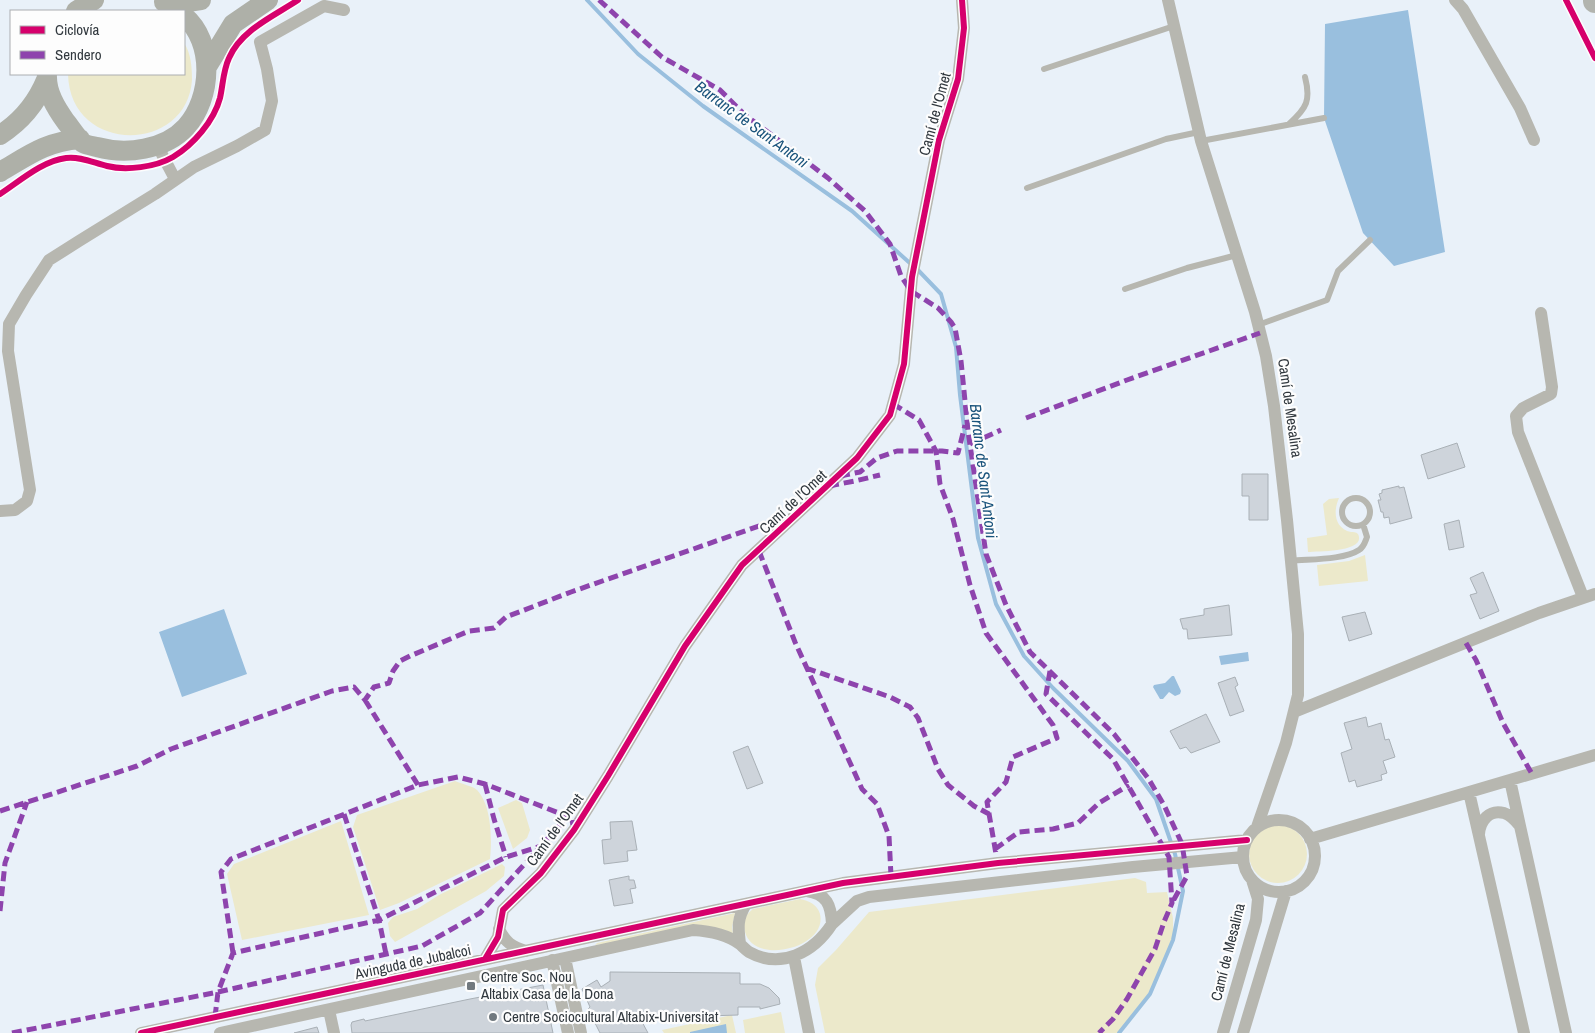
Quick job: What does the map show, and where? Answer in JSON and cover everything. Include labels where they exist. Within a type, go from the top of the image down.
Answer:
[{"type":"main road","points":[[78,10],[94,0]]},
{"type":"main road","points":[[167,5],[201,0]]},
{"type":"main road","points":[[47,77],[53,103],[84,144],[107,150],[129,151],[157,145],[176,136],[187,126],[204,91],[208,65],[233,24],[268,0]]},
{"type":"main road","points":[[185,18],[200,40],[208,65]]},
{"type":"main road","points":[[0,135],[22,119],[40,97],[47,77]]},
{"type":"main road","points":[[0,172],[41,147],[52,143],[80,139]]},
{"type":"street","name":"Camí de l'Omet","points":[[485,959],[498,937],[503,910],[541,873],[574,830],[685,646],[742,565],[858,458],[890,415],[904,364],[912,277],[939,140],[958,79],[964,28],[962,0]]},
{"type":"street","name":"Camí de Mesalina","points":[[1168,0],[1200,136],[1266,356],[1274,406],[1291,561],[1298,634],[1298,695],[1286,743],[1257,827]]},
{"type":"street","points":[[1455,0],[1463,9],[1520,108],[1534,140]]},
{"type":"street","points":[[0,511],[14,510],[27,501],[30,490],[8,351],[9,324],[49,260],[147,200],[194,167],[265,130],[272,101],[260,42],[324,6],[344,10]]},
{"type":"street","points":[[157,145],[175,179]]},
{"type":"street","points":[[1294,712],[1539,613],[1589,596],[1518,432],[1516,416],[1522,408],[1551,394],[1552,387],[1541,313]]},
{"type":"street","points":[[1310,839],[1595,755]]},
{"type":"street","points":[[1510,780],[1566,1033]]},
{"type":"street","points":[[1469,792],[1524,1033]]},
{"type":"street","points":[[1479,834],[1480,824],[1486,816],[1496,813],[1505,813],[1520,826]]},
{"type":"street","points":[[1278,820],[1289,822],[1300,827],[1310,839],[1315,855],[1313,867],[1307,878],[1298,886],[1286,891],[1274,892],[1262,888],[1252,880],[1245,870],[1244,845],[1257,827],[1267,822],[1278,820]]},
{"type":"street","name":"Avinguda de Jubalcoi","points":[[141,1033],[843,883],[900,874],[1008,862],[1247,840]]},
{"type":"street","points":[[809,1033],[794,958],[808,950],[857,901],[869,897],[1133,867],[1243,857]]},
{"type":"street","name":"Camí de Mesalina","points":[[1223,1033],[1256,920],[1258,899],[1252,880]]},
{"type":"street","points":[[807,891],[816,892],[824,897],[830,910],[832,924]]},
{"type":"street","points":[[1243,1033],[1286,891]]},
{"type":"street","points":[[740,944],[739,915],[746,904]]},
{"type":"street","points":[[499,929],[504,938],[513,947],[526,950]]},
{"type":"street","name":"Avinguda de Jubalcoi","points":[[220,1033],[693,930],[707,931],[725,936],[740,944],[749,952],[757,955],[774,959],[794,958]]},
{"type":"street","points":[[558,959],[568,1033]]},
{"type":"street","points":[[558,959],[581,1033]]},
{"type":"street","points":[[329,1010],[334,1033]]},
{"type":"lane","points":[[1044,69],[1174,26]]},
{"type":"lane","points":[[1288,124],[1301,114],[1307,102],[1308,89],[1305,77]]},
{"type":"lane","points":[[1027,188],[1166,139],[1200,136],[1324,118]]},
{"type":"lane","points":[[1258,325],[1327,300],[1338,271],[1370,240]]},
{"type":"lane","points":[[1125,289],[1187,268],[1237,255]]},
{"type":"lane","points":[[1358,498],[1367,503],[1370,512],[1367,521],[1363,524],[1358,526],[1350,525],[1343,519],[1342,510],[1345,502],[1358,498]]},
{"type":"lane","points":[[1291,561],[1337,556],[1358,550],[1364,545],[1368,537],[1363,524]]},
{"type":"shaded area","points":[[185,45],[190,56],[192,80],[185,104],[171,122],[151,132],[129,135],[107,131],[88,120],[74,101],[68,75],[185,75]]},
{"type":"shaded area","points":[[1339,498],[1336,508],[1338,523],[1345,530],[1357,533],[1359,540],[1356,544],[1349,547],[1331,551],[1308,552],[1307,538],[1327,535],[1323,504],[1329,499]]},
{"type":"shaded area","points":[[1365,555],[1368,581],[1319,586],[1317,565],[1349,561]]},
{"type":"shaded area","points":[[455,781],[477,790],[486,805],[491,833],[490,859],[399,903],[380,910],[353,827],[357,815]]},
{"type":"shaded area","points":[[516,800],[522,803],[530,830],[527,838],[513,849],[498,808]]},
{"type":"shaded area","points":[[341,821],[369,915],[242,940],[227,874],[234,864]]},
{"type":"shaded area","points":[[1278,825],[1289,827],[1302,838],[1307,854],[1305,865],[1294,878],[1278,883],[1267,881],[1254,870],[1249,854],[1251,843],[1262,830]]},
{"type":"shaded area","points":[[502,864],[505,867],[504,876],[486,891],[395,942],[390,936],[388,923],[393,917],[417,909],[439,895]]},
{"type":"shaded area","points":[[1135,878],[1146,882],[1147,893],[1167,892],[1173,918],[1173,940],[1150,994],[1119,1033],[825,1033],[815,985],[818,968],[869,912]]},
{"type":"shaded area","points":[[800,899],[812,904],[820,914],[819,926],[813,936],[802,944],[775,950],[762,948],[751,942],[745,932],[744,925],[746,916],[750,911]]},
{"type":"shaded area","points":[[735,913],[732,927],[733,934],[725,930],[595,945],[597,943]]},
{"type":"shaded area","points":[[781,1012],[785,1033],[745,1033],[743,1020]]},
{"type":"shaded area","points":[[732,1015],[736,1033],[664,1033],[662,1030]]},
{"type":"water","points":[[1408,10],[1445,252],[1394,266],[1363,233],[1324,118],[1325,24]]},
{"type":"water","points":[[224,609],[247,674],[182,697],[159,632]]},
{"type":"water","points":[[1248,652],[1249,661],[1221,665],[1219,656]]},
{"type":"water","points":[[1174,676],[1181,691],[1180,694],[1175,696],[1169,692],[1163,699],[1160,699],[1153,687],[1154,685],[1165,683]]},
{"type":"water","points":[[726,1024],[727,1033],[690,1033],[690,1032]]},
{"type":"building","points":[[1457,443],[1465,467],[1428,479],[1421,455]]},
{"type":"building","points":[[1242,474],[1268,474],[1268,520],[1249,520],[1249,496],[1242,496]]},
{"type":"building","points":[[1399,486],[1399,488],[1404,487],[1412,518],[1390,524],[1389,517],[1384,518],[1383,512],[1381,512],[1378,500],[1381,500],[1379,494],[1382,493],[1382,490]]},
{"type":"building","points":[[1459,520],[1464,547],[1449,550],[1444,524]]},
{"type":"building","points":[[1483,572],[1499,611],[1480,619],[1470,595],[1477,593],[1470,578]]},
{"type":"building","points":[[1229,605],[1232,635],[1188,639],[1187,629],[1183,629],[1180,619],[1204,615],[1204,609]]},
{"type":"building","points":[[1365,612],[1372,634],[1349,641],[1342,617]]},
{"type":"building","points":[[1235,677],[1238,685],[1235,687],[1244,711],[1230,716],[1218,683]]},
{"type":"building","points":[[1206,714],[1220,742],[1191,753],[1186,747],[1180,749],[1170,731]]},
{"type":"building","points":[[1366,717],[1368,727],[1381,723],[1385,740],[1389,739],[1395,757],[1383,761],[1387,773],[1381,775],[1382,780],[1357,787],[1355,780],[1349,782],[1341,753],[1352,749],[1344,723]]},
{"type":"building","points":[[748,746],[763,783],[747,789],[733,752]]},
{"type":"building","points":[[632,821],[637,850],[627,851],[628,861],[604,864],[602,840],[611,839],[610,822]]},
{"type":"building","points":[[629,876],[629,880],[634,880],[636,888],[630,889],[633,903],[614,906],[609,880]]},
{"type":"building","points":[[610,972],[740,973],[740,984],[760,984],[769,988],[779,998],[780,1004],[760,1009],[760,1007],[738,1007],[738,1015],[643,1018],[641,1020],[648,1033],[600,1033],[588,1009],[590,1007],[582,989],[597,980],[601,987],[610,981]]},
{"type":"building","points":[[543,985],[553,1033],[352,1033],[352,1022]]},
{"type":"building","points":[[317,1027],[319,1033],[294,1033]]},
{"type":"waterway","name":"Barranc de Sant Antoni","points":[[587,0],[638,54],[703,106],[852,211],[912,265]]},
{"type":"waterway","name":"Barranc de Sant Antoni","points":[[917,269],[941,294],[956,347],[960,395],[978,538],[996,604],[1024,656],[1053,688],[1128,761],[1156,799],[1175,854],[1183,891],[1173,940],[1150,994],[1119,1033]]},
{"type":"marked path","points":[[599,0],[662,57],[720,90],[744,114],[828,178],[865,211],[890,244],[901,276],[911,291],[938,308],[955,328],[986,554],[1006,605],[1030,652],[1114,734],[1148,778],[1164,805],[1182,844],[1187,876],[1172,903]]},
{"type":"marked path","points":[[1026,418],[1260,333]]},
{"type":"marked path","points":[[893,404],[919,420],[936,451],[940,484],[953,519],[970,585],[986,633],[1053,725],[1057,738],[1013,757],[1006,782],[987,802],[996,854]]},
{"type":"marked path","points":[[840,476],[860,472],[877,458],[897,451],[958,453],[965,425]]},
{"type":"marked path","points":[[970,444],[1001,430]]},
{"type":"marked path","points":[[829,486],[880,475]]},
{"type":"marked path","points":[[0,811],[137,766],[171,749],[332,691],[354,687],[365,700],[374,687],[389,683],[393,671],[400,661],[410,656],[469,631],[494,628],[506,617],[571,592],[793,514]]},
{"type":"marked path","points":[[759,551],[795,642],[862,789],[877,804],[889,836],[891,876]]},
{"type":"marked path","points":[[1466,643],[1476,660],[1503,723],[1532,774]]},
{"type":"marked path","points":[[806,668],[890,697],[910,707],[918,718],[938,769],[948,785],[974,806],[989,814]]},
{"type":"marked path","points":[[1050,671],[1046,694],[1113,759],[1169,857],[1172,903],[1155,949],[1127,999],[1113,1019],[1099,1033]]},
{"type":"marked path","points":[[365,700],[418,785]]},
{"type":"marked path","points":[[233,953],[221,872],[231,859],[418,785],[458,777],[485,784],[579,821]]},
{"type":"marked path","points":[[485,784],[506,857]]},
{"type":"marked path","points":[[995,849],[1019,832],[1053,829],[1078,823],[1099,803],[1129,785]]},
{"type":"marked path","points":[[0,911],[5,863],[27,802]]},
{"type":"marked path","points":[[344,814],[379,920],[386,954]]},
{"type":"marked path","points":[[12,1033],[218,992],[422,946],[480,913],[560,825],[579,821]]},
{"type":"marked path","points":[[215,1017],[218,992],[233,953],[379,920],[506,857],[541,846]]},
{"type":"cycle path","points":[[0,194],[32,172],[57,160],[76,158],[102,165],[132,168],[150,166],[181,152],[202,132],[213,115],[220,98],[227,63],[234,48],[241,39],[259,24],[298,0]]},
{"type":"cycle path","points":[[485,959],[498,937],[503,910],[541,873],[574,830],[685,646],[742,565],[857,458],[890,415],[904,364],[912,277],[939,140],[958,79],[964,28],[962,0]]},
{"type":"cycle path","points":[[1566,0],[1595,58]]},
{"type":"cycle path","points":[[141,1033],[843,883],[998,863],[1247,840]]},
{"type":"place","name":"Centre Soc. Nou Altabix Casa de la Dona","points":[[471,986]]},
{"type":"place","name":"Centre Sociocultural Altabix-Universitat","points":[[493,1017]]}]
